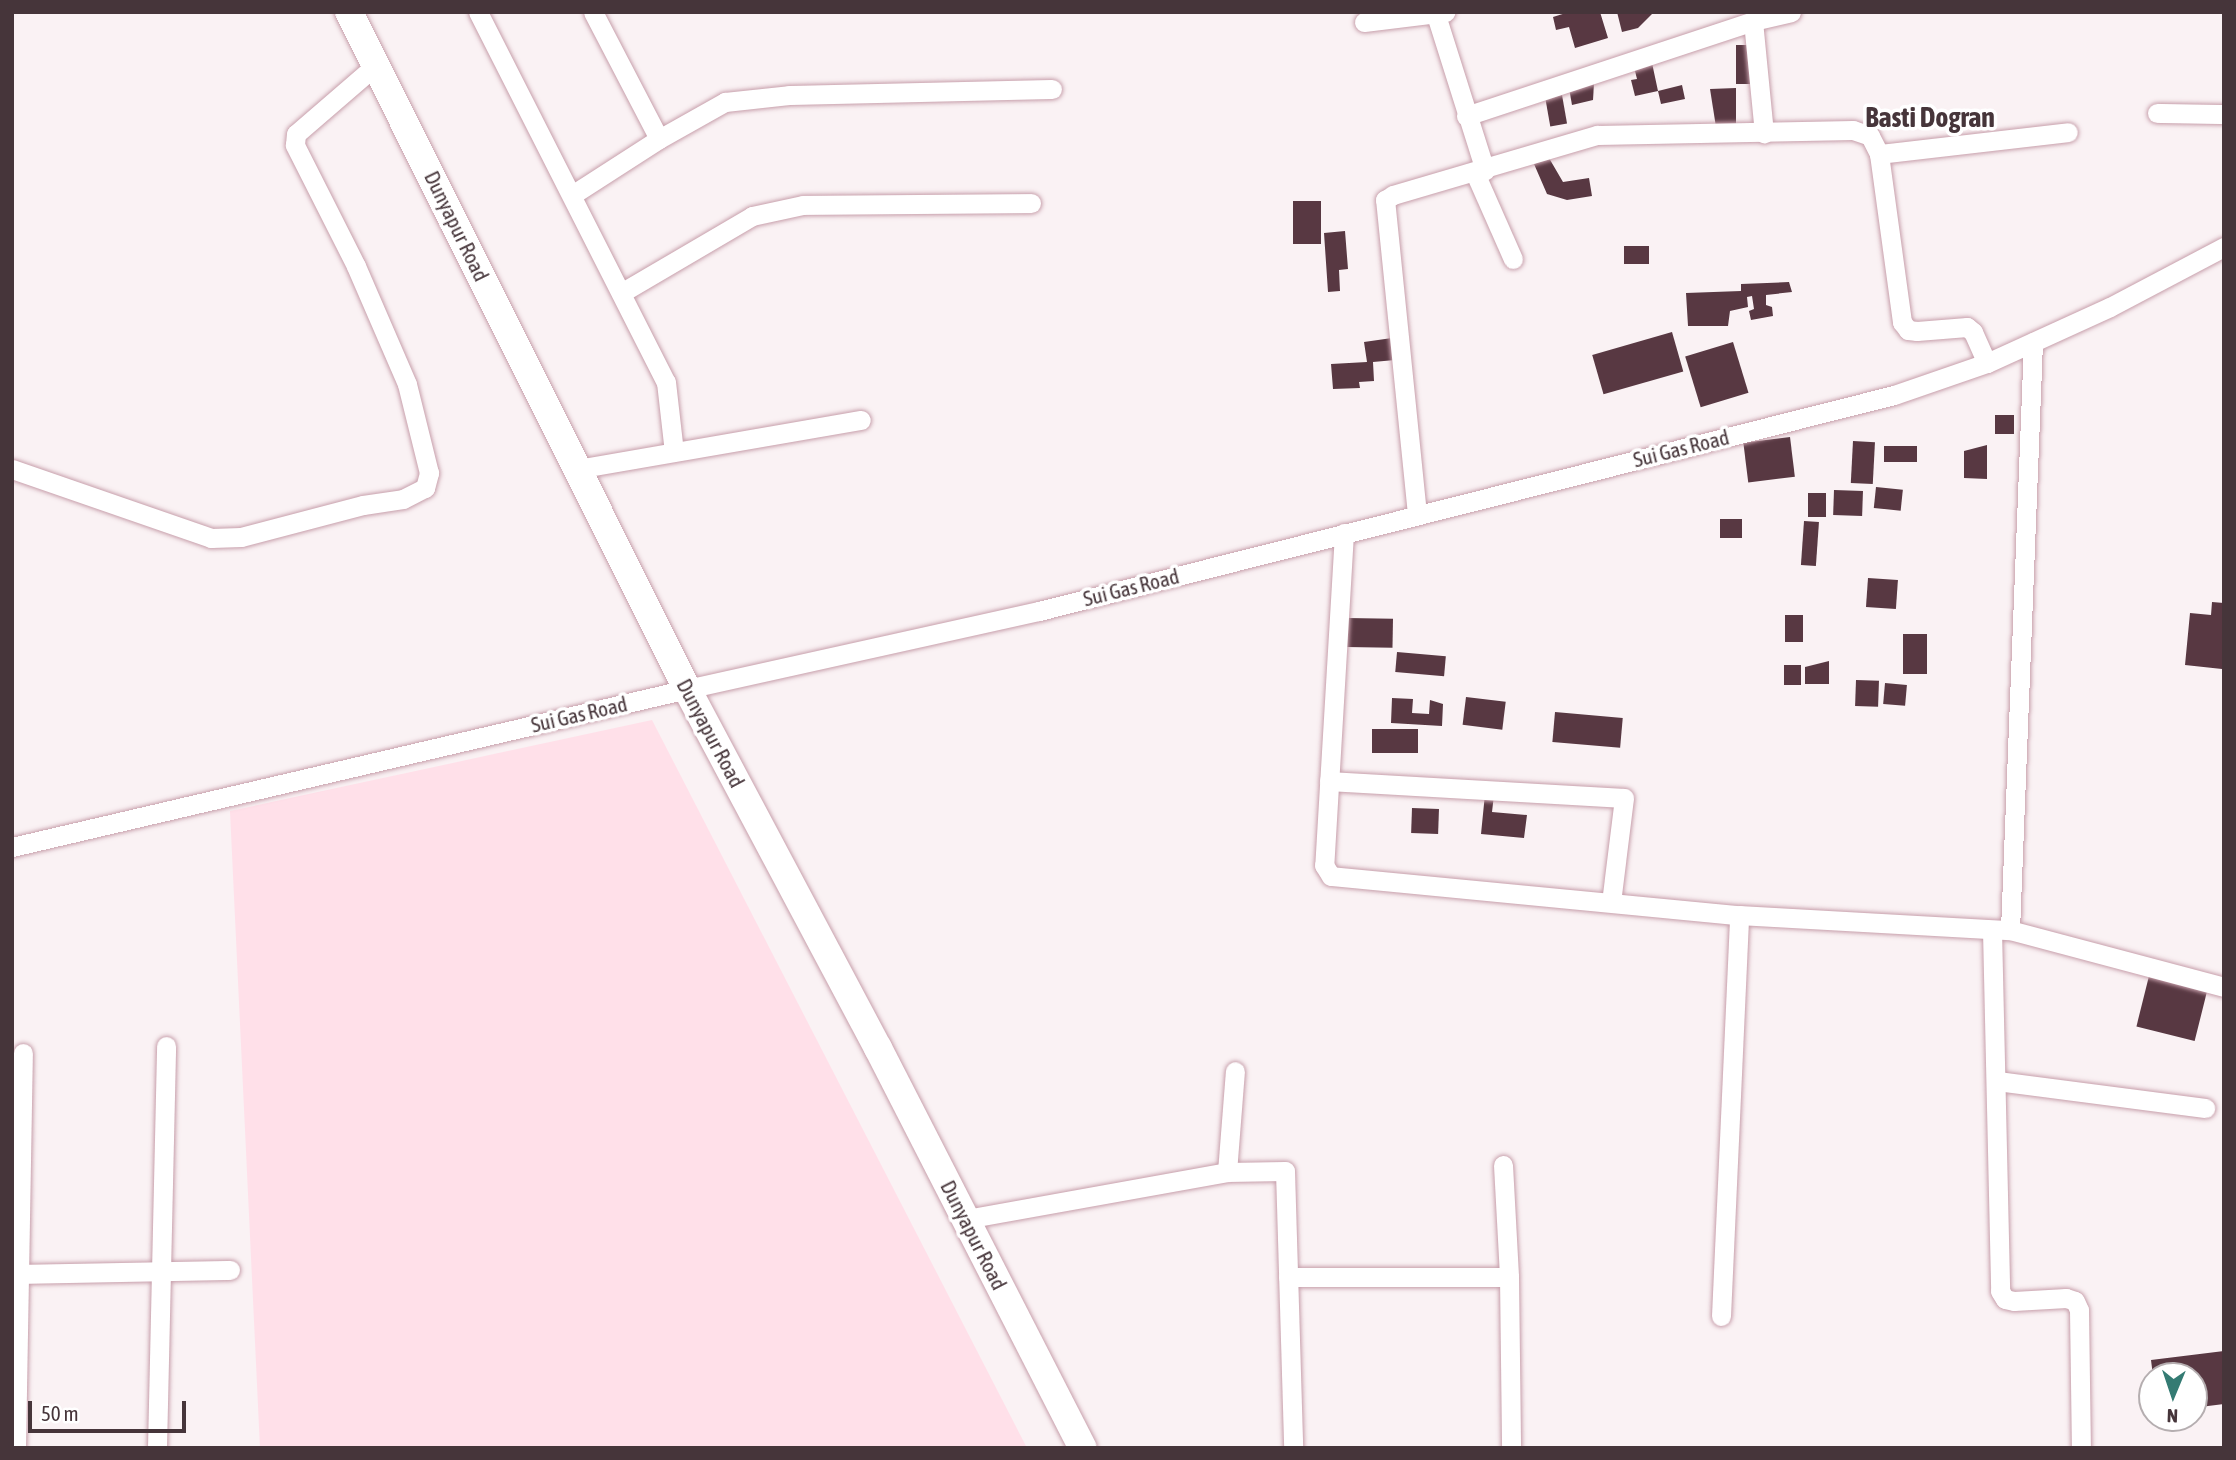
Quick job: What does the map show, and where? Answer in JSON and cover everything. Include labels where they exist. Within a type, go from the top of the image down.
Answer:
[{"type":"street","name":"Dunyapur Road","points":[[349,12],[687,689],[1083,1448]]},
{"type":"street","points":[[478,12],[666,382],[674,452]]},
{"type":"street","points":[[593,12],[659,139]]},
{"type":"street","points":[[1466,116],[1753,21],[1791,12]]},
{"type":"street","points":[[1364,22],[1440,14],[1480,172],[1513,259]]},
{"type":"street","points":[[1753,21],[1764,133]]},
{"type":"street","points":[[12,469],[211,538],[241,537],[363,505],[403,499],[425,488],[429,473],[407,384],[356,267],[295,145],[296,134],[376,65]]},
{"type":"street","points":[[572,195],[659,139],[724,102],[789,96],[1052,89]]},
{"type":"street","points":[[2157,113],[2224,114]]},
{"type":"street","points":[[1418,514],[1385,200],[1393,195],[1480,172],[1597,135],[1853,130],[1870,136],[1879,154],[1902,322],[1908,330],[1917,331],[1967,327],[1973,332],[1987,363]]},
{"type":"street","points":[[1879,154],[2068,132]]},
{"type":"street","points":[[621,293],[752,216],[803,205],[1031,203]]},
{"type":"street","name":"Sui Gas Road","points":[[12,846],[687,689],[1039,611],[1894,395],[1987,363],[2110,307],[2224,247]]},
{"type":"street","points":[[2033,342],[2001,930],[1997,1081],[2000,1291],[2005,1299],[2014,1301],[2066,1298],[2075,1301],[2079,1310],[2081,1448]]},
{"type":"street","points":[[577,469],[861,420]]},
{"type":"street","points":[[1344,533],[1324,865],[1331,876],[1739,915],[2001,930],[2224,987]]},
{"type":"street","points":[[1329,781],[1624,798],[1611,902]]},
{"type":"street","points":[[1721,1316],[1739,915]]},
{"type":"street","points":[[157,1448],[166,1046]]},
{"type":"street","points":[[16,1448],[16,1274],[23,1053]]},
{"type":"street","points":[[1227,1172],[1234,1072]]},
{"type":"street","points":[[1997,1081],[2205,1108]]},
{"type":"street","points":[[1503,1165],[1509,1277],[1511,1448]]},
{"type":"street","points":[[965,1219],[1227,1172],[1285,1171],[1293,1448]]},
{"type":"street","points":[[16,1274],[230,1270]]},
{"type":"street","points":[[1288,1277],[1509,1277]]},
{"type":"shaded area","points":[[652,720],[1027,1448],[260,1448],[230,811]]},
{"type":"building","points":[[1569,12],[1600,12],[1608,38],[1575,48],[1569,27],[1556,30],[1553,17]]},
{"type":"building","points":[[1617,12],[1654,12],[1638,28],[1622,32]]},
{"type":"building","points":[[1736,45],[1755,45],[1755,84],[1736,84]]},
{"type":"building","points":[[1652,63],[1658,91],[1635,96],[1631,80],[1637,79],[1634,67]]},
{"type":"building","points":[[1594,83],[1593,100],[1572,105],[1569,88]]},
{"type":"building","points":[[1682,85],[1685,99],[1661,104],[1658,91]]},
{"type":"building","points":[[1736,88],[1736,125],[1716,127],[1710,89]]},
{"type":"building","points":[[1562,95],[1567,124],[1550,127],[1545,98]]},
{"type":"building","points":[[1549,158],[1563,182],[1589,178],[1592,196],[1567,200],[1547,194],[1534,164]]},
{"type":"building","points":[[1293,201],[1321,201],[1321,244],[1293,244]]},
{"type":"building","points":[[1345,231],[1348,269],[1339,270],[1340,291],[1328,292],[1324,233]]},
{"type":"building","points":[[1624,246],[1649,246],[1649,264],[1624,264]]},
{"type":"building","points":[[1789,282],[1792,292],[1766,295],[1766,305],[1772,307],[1773,316],[1751,320],[1749,311],[1754,309],[1752,296],[1747,297],[1748,307],[1730,311],[1728,326],[1688,326],[1686,293],[1741,291],[1741,284]]},
{"type":"building","points":[[1672,332],[1683,371],[1604,394],[1592,355]]},
{"type":"building","points":[[1392,338],[1395,360],[1373,362],[1374,381],[1359,382],[1360,388],[1333,389],[1331,364],[1367,362],[1364,342]]},
{"type":"building","points":[[1733,342],[1748,393],[1701,407],[1685,357]]},
{"type":"building","points":[[1995,415],[2014,415],[2014,434],[1995,434]]},
{"type":"building","points":[[1790,437],[1795,477],[1748,482],[1743,443]]},
{"type":"building","points":[[1853,441],[1875,442],[1873,484],[1851,483]]},
{"type":"building","points":[[1987,445],[1987,479],[1964,478],[1964,451]]},
{"type":"building","points":[[1884,446],[1917,446],[1917,462],[1884,462]]},
{"type":"building","points":[[1876,487],[1903,490],[1901,511],[1874,508]]},
{"type":"building","points":[[1834,490],[1863,491],[1862,516],[1833,515]]},
{"type":"building","points":[[1808,493],[1826,493],[1826,517],[1808,517]]},
{"type":"building","points":[[1720,519],[1742,519],[1742,538],[1720,538]]},
{"type":"building","points":[[1804,521],[1819,522],[1816,566],[1801,565]]},
{"type":"building","points":[[1868,578],[1898,580],[1896,609],[1866,607]]},
{"type":"building","points":[[2212,602],[2224,603],[2222,669],[2185,665],[2190,613],[2211,615]]},
{"type":"building","points":[[1785,615],[1803,615],[1803,642],[1785,642]]},
{"type":"building","points":[[1347,618],[1393,619],[1392,648],[1346,647]]},
{"type":"building","points":[[1903,634],[1927,634],[1927,674],[1903,674]]},
{"type":"building","points":[[1397,652],[1446,656],[1444,676],[1395,672]]},
{"type":"building","points":[[1829,661],[1829,684],[1805,684],[1805,667]]},
{"type":"building","points":[[1784,665],[1801,665],[1801,685],[1784,685]]},
{"type":"building","points":[[1856,680],[1879,681],[1878,707],[1855,706]]},
{"type":"building","points":[[1885,683],[1907,685],[1905,706],[1883,704]]},
{"type":"building","points":[[1466,697],[1506,702],[1502,730],[1463,725]]},
{"type":"building","points":[[1392,698],[1413,699],[1412,713],[1429,714],[1430,700],[1443,704],[1442,726],[1391,723]]},
{"type":"building","points":[[1555,712],[1623,718],[1620,748],[1552,742]]},
{"type":"building","points":[[1372,729],[1418,729],[1418,753],[1372,753]]},
{"type":"building","points":[[1485,794],[1494,795],[1492,812],[1527,815],[1524,838],[1481,834]]},
{"type":"building","points":[[1412,808],[1439,809],[1438,834],[1411,833]]},
{"type":"building","points":[[2149,976],[2207,991],[2195,1041],[2136,1026]]},
{"type":"building","points":[[2224,1351],[2224,1404],[2208,1406],[2208,1362],[2151,1360]]},
{"type":"district","name":"Basti Dogran","points":[[1930,117]]}]
